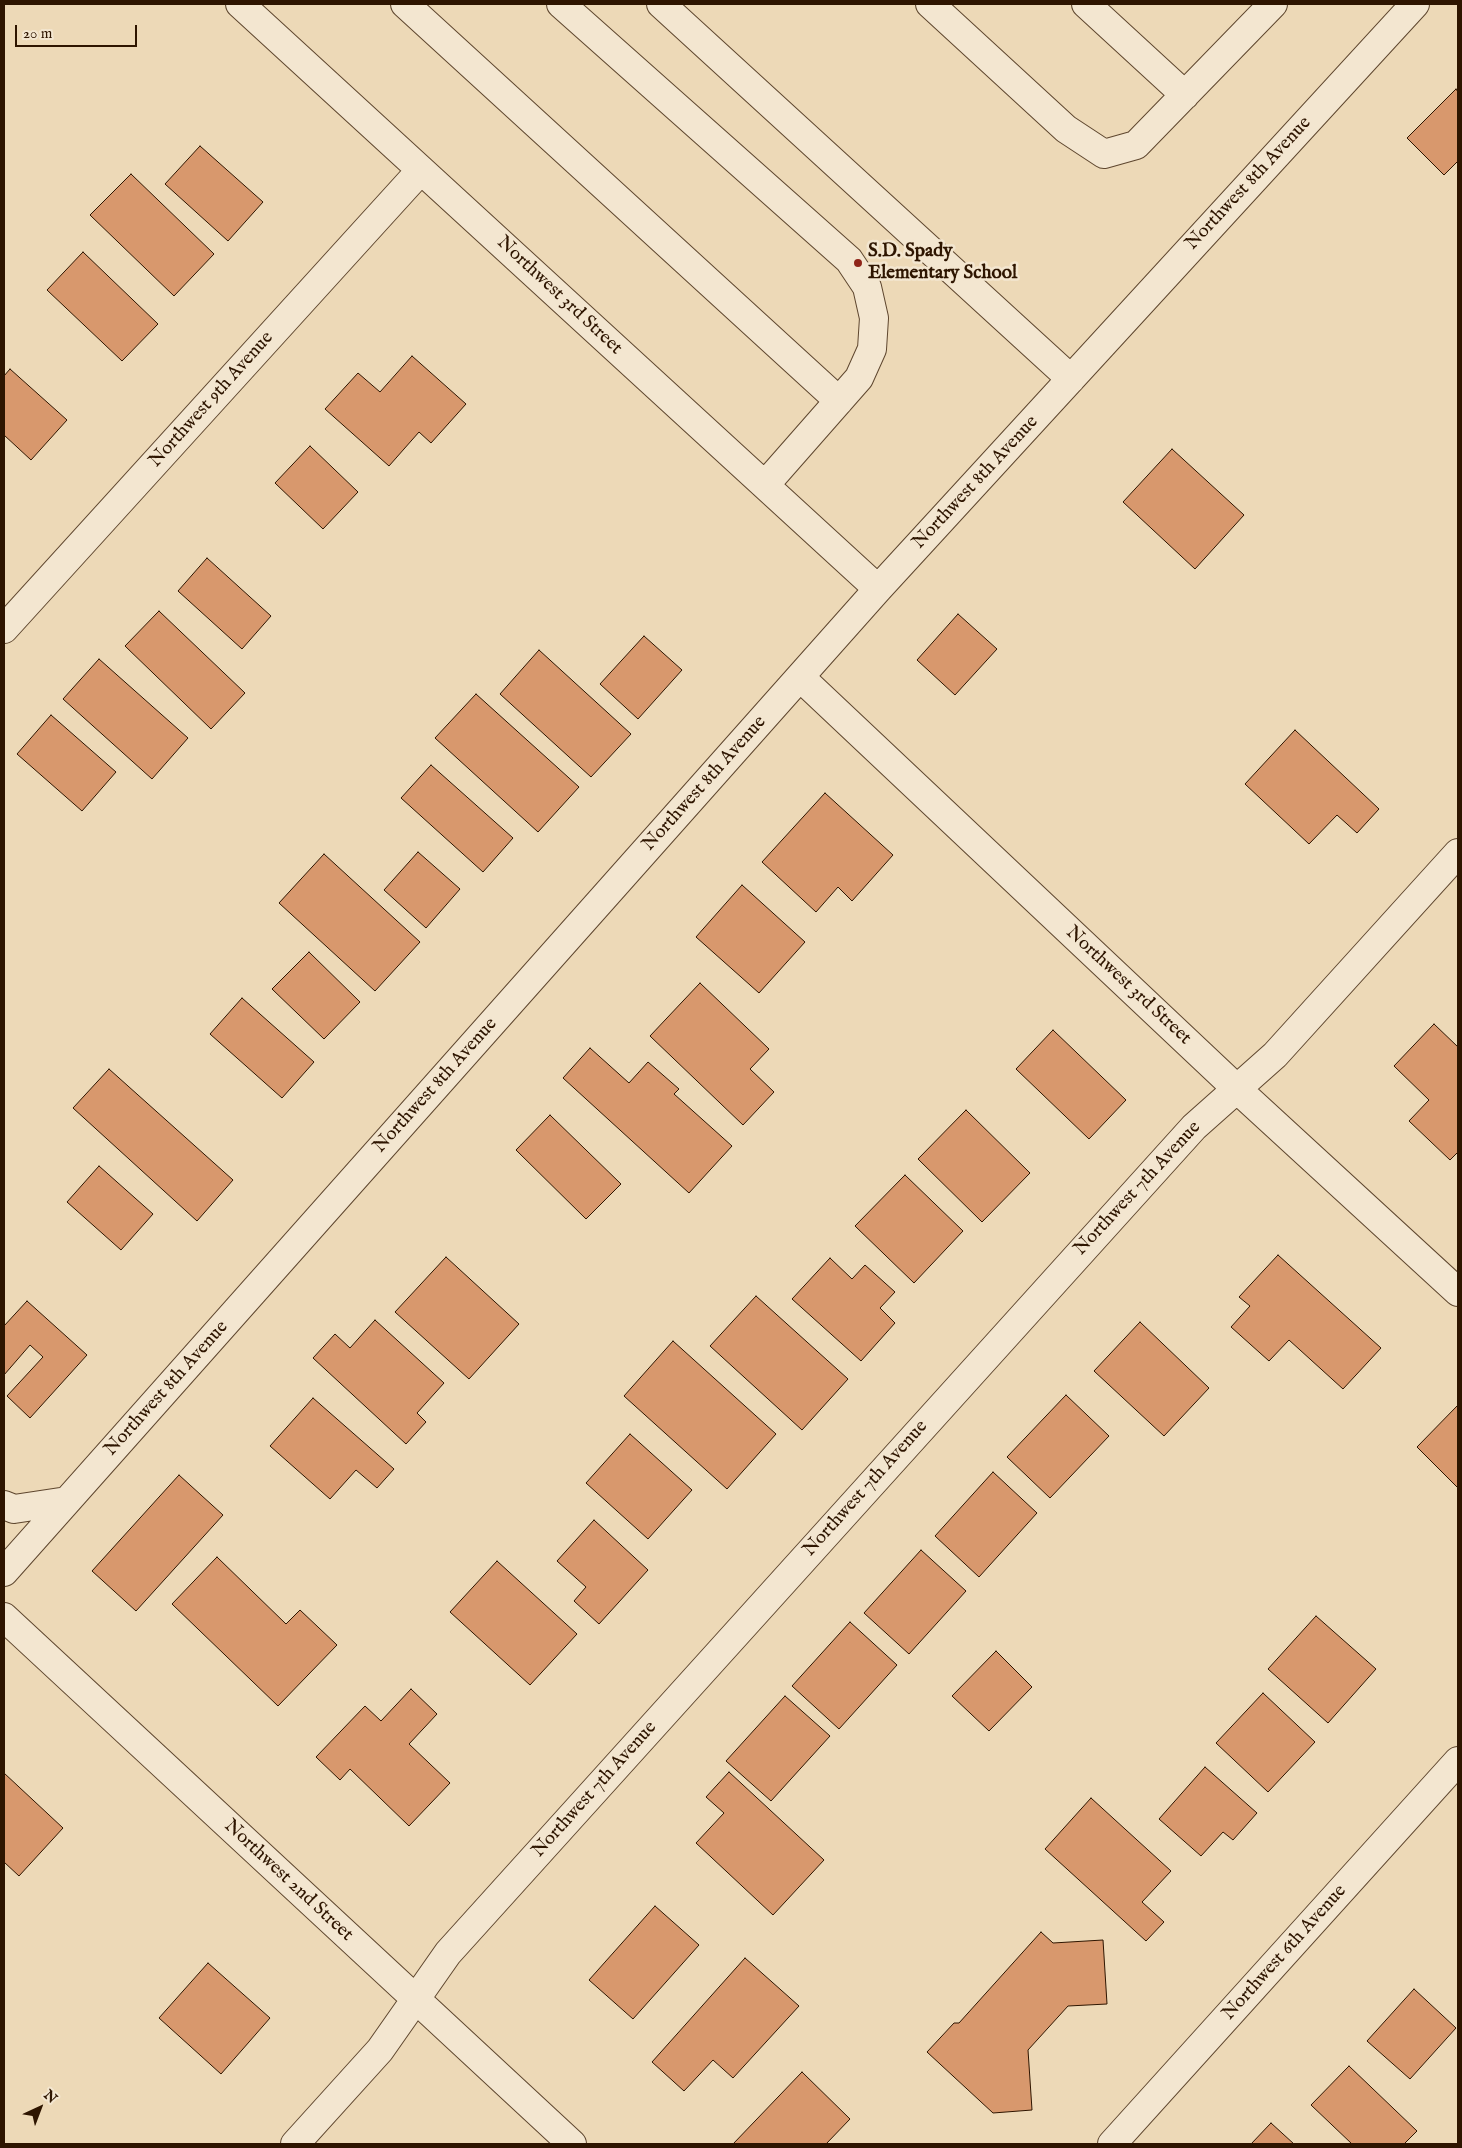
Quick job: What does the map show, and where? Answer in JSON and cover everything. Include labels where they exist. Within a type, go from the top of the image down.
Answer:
[{"type":"street","name":"Northwest 3rd Street","points":[[240,4],[878,589]]},
{"type":"street","points":[[405,4],[839,401]]},
{"type":"street","points":[[561,4],[849,260],[867,287],[874,318],[872,349],[859,378],[765,485]]},
{"type":"street","points":[[661,4],[1071,378]]},
{"type":"street","points":[[930,4],[1066,129],[1104,154],[1136,145],[1273,4]]},
{"type":"street","points":[[1086,4],[1185,95]]},
{"type":"street","name":"Northwest 8th Avenue","points":[[4,1572],[878,589],[1415,4]]},
{"type":"street","name":"Northwest 9th Avenue","points":[[4,629],[421,170]]},
{"type":"street","name":"Northwest 3rd Street","points":[[800,677],[1237,1089],[1458,1292]]},
{"type":"street","name":"Northwest 7th Avenue","points":[[295,2144],[380,2050],[448,1953],[1187,1134],[1275,1055],[1458,854]]},
{"type":"street","points":[[4,1505],[14,1509],[67,1501]]},
{"type":"street","name":"Northwest 2nd Street","points":[[4,1617],[572,2144]]},
{"type":"street","name":"Northwest 6th Avenue","points":[[1112,2144],[1458,1761]]},
{"type":"building","points":[[1456,89],[1458,92],[1458,161],[1444,175],[1407,138]]},
{"type":"building","points":[[200,146],[263,202],[228,241],[165,184]]},
{"type":"building","points":[[131,174],[214,254],[174,296],[90,215]]},
{"type":"building","points":[[83,252],[158,324],[122,361],[47,290]]},
{"type":"building","points":[[412,356],[466,404],[431,443],[419,432],[389,466],[325,409],[358,373],[380,392]]},
{"type":"building","points":[[10,369],[67,420],[31,460],[4,435],[4,376]]},
{"type":"building","points":[[310,446],[358,492],[323,529],[275,483]]},
{"type":"building","points":[[1172,449],[1244,515],[1195,569],[1123,502]]},
{"type":"building","points":[[207,558],[271,616],[242,649],[178,591]]},
{"type":"building","points":[[159,611],[245,693],[211,729],[125,646]]},
{"type":"building","points":[[958,614],[997,649],[955,695],[917,660]]},
{"type":"building","points":[[644,636],[682,670],[638,719],[600,684]]},
{"type":"building","points":[[539,650],[631,734],[591,777],[500,694]]},
{"type":"building","points":[[99,659],[188,738],[152,779],[63,699]]},
{"type":"building","points":[[476,694],[579,787],[538,832],[435,738]]},
{"type":"building","points":[[51,715],[116,772],[82,811],[17,754]]},
{"type":"building","points":[[1295,730],[1379,809],[1357,833],[1337,815],[1309,844],[1245,784]]},
{"type":"building","points":[[431,765],[513,838],[483,872],[401,798]]},
{"type":"building","points":[[825,793],[893,855],[852,901],[838,887],[816,912],[762,862]]},
{"type":"building","points":[[418,852],[460,889],[426,928],[384,890]]},
{"type":"building","points":[[324,854],[420,942],[375,991],[279,903]]},
{"type":"building","points":[[742,885],[805,942],[759,993],[696,937]]},
{"type":"building","points":[[309,952],[360,1002],[324,1039],[272,989]]},
{"type":"building","points":[[700,983],[769,1049],[750,1069],[774,1092],[743,1125],[650,1036]]},
{"type":"building","points":[[242,998],[314,1062],[282,1098],[210,1034]]},
{"type":"building","points":[[1434,1024],[1458,1047],[1458,1152],[1450,1160],[1409,1121],[1429,1100],[1394,1066]]},
{"type":"building","points":[[1053,1030],[1126,1100],[1089,1139],[1016,1069]]},
{"type":"building","points":[[590,1048],[629,1083],[648,1062],[679,1089],[674,1094],[732,1146],[689,1193],[563,1078]]},
{"type":"building","points":[[109,1069],[233,1180],[197,1221],[73,1108]]},
{"type":"building","points":[[966,1110],[1030,1173],[982,1222],[918,1159]]},
{"type":"building","points":[[550,1115],[621,1184],[586,1219],[516,1150]]},
{"type":"building","points":[[99,1166],[153,1214],[121,1250],[67,1202]]},
{"type":"building","points":[[905,1175],[963,1231],[914,1283],[855,1226]]},
{"type":"building","points":[[1278,1255],[1381,1348],[1343,1389],[1289,1340],[1269,1361],[1231,1327],[1250,1306],[1239,1297]]},
{"type":"building","points":[[446,1257],[519,1324],[469,1379],[395,1312]]},
{"type":"building","points":[[830,1258],[852,1279],[865,1265],[895,1292],[880,1308],[895,1323],[861,1361],[792,1299]]},
{"type":"building","points":[[756,1296],[848,1379],[802,1430],[710,1346]]},
{"type":"building","points":[[27,1301],[87,1355],[30,1418],[7,1396],[43,1357],[30,1345],[4,1375],[4,1326]]},
{"type":"building","points":[[375,1320],[444,1383],[417,1413],[426,1422],[406,1444],[313,1358],[335,1334],[350,1348]]},
{"type":"building","points":[[1140,1322],[1209,1388],[1164,1436],[1094,1371]]},
{"type":"building","points":[[673,1341],[776,1434],[727,1489],[624,1396]]},
{"type":"building","points":[[1066,1395],[1109,1436],[1050,1498],[1007,1457]]},
{"type":"building","points":[[313,1398],[394,1469],[377,1488],[356,1470],[330,1499],[270,1446]]},
{"type":"building","points":[[1458,1405],[1458,1488],[1417,1447]]},
{"type":"building","points":[[630,1434],[692,1490],[648,1539],[586,1483]]},
{"type":"building","points":[[993,1472],[1037,1513],[979,1577],[935,1536]]},
{"type":"building","points":[[179,1475],[223,1515],[136,1611],[92,1571]]},
{"type":"building","points":[[594,1520],[648,1570],[599,1624],[574,1601],[586,1587],[557,1561]]},
{"type":"building","points":[[921,1550],[966,1591],[909,1654],[864,1613]]},
{"type":"building","points":[[217,1557],[286,1624],[300,1610],[337,1645],[278,1706],[172,1604]]},
{"type":"building","points":[[497,1561],[577,1634],[530,1685],[450,1612]]},
{"type":"building","points":[[1316,1616],[1376,1669],[1328,1723],[1268,1669]]},
{"type":"building","points":[[850,1622],[897,1665],[839,1729],[792,1686]]},
{"type":"building","points":[[996,1651],[1032,1687],[989,1731],[952,1696]]},
{"type":"building","points":[[411,1689],[437,1714],[409,1744],[450,1783],[409,1826],[350,1769],[340,1780],[316,1757],[365,1706],[381,1721]]},
{"type":"building","points":[[1263,1693],[1315,1742],[1268,1792],[1216,1743]]},
{"type":"building","points":[[785,1696],[830,1736],[771,1801],[726,1761]]},
{"type":"building","points":[[1205,1767],[1257,1813],[1233,1840],[1223,1832],[1201,1856],[1159,1819]]},
{"type":"building","points":[[729,1772],[824,1860],[773,1915],[696,1843],[724,1813],[706,1797]]},
{"type":"building","points":[[4,1773],[63,1828],[19,1876],[4,1862]]},
{"type":"building","points":[[1091,1798],[1171,1871],[1142,1902],[1164,1922],[1146,1941],[1045,1849]]},
{"type":"building","points":[[655,1906],[699,1945],[633,2019],[589,1980]]},
{"type":"building","points":[[1041,1932],[1053,1943],[1103,1940],[1107,2004],[1068,2006],[1028,2050],[1032,2110],[993,2113],[927,2052],[954,2023],[959,2023]]},
{"type":"building","points":[[745,1958],[799,2006],[733,2078],[713,2060],[684,2091],[652,2062]]},
{"type":"building","points":[[208,1963],[270,2018],[221,2074],[159,2018]]},
{"type":"building","points":[[1414,1989],[1456,2028],[1410,2079],[1367,2041]]},
{"type":"building","points":[[1349,2066],[1417,2131],[1404,2144],[1352,2144],[1311,2105]]},
{"type":"building","points":[[802,2072],[850,2119],[826,2144],[733,2144]]},
{"type":"building","points":[[1271,2123],[1294,2144],[1251,2144]]},
{"type":"place","name":"S.D. Spady Elementary School","points":[[858,263]]}]
